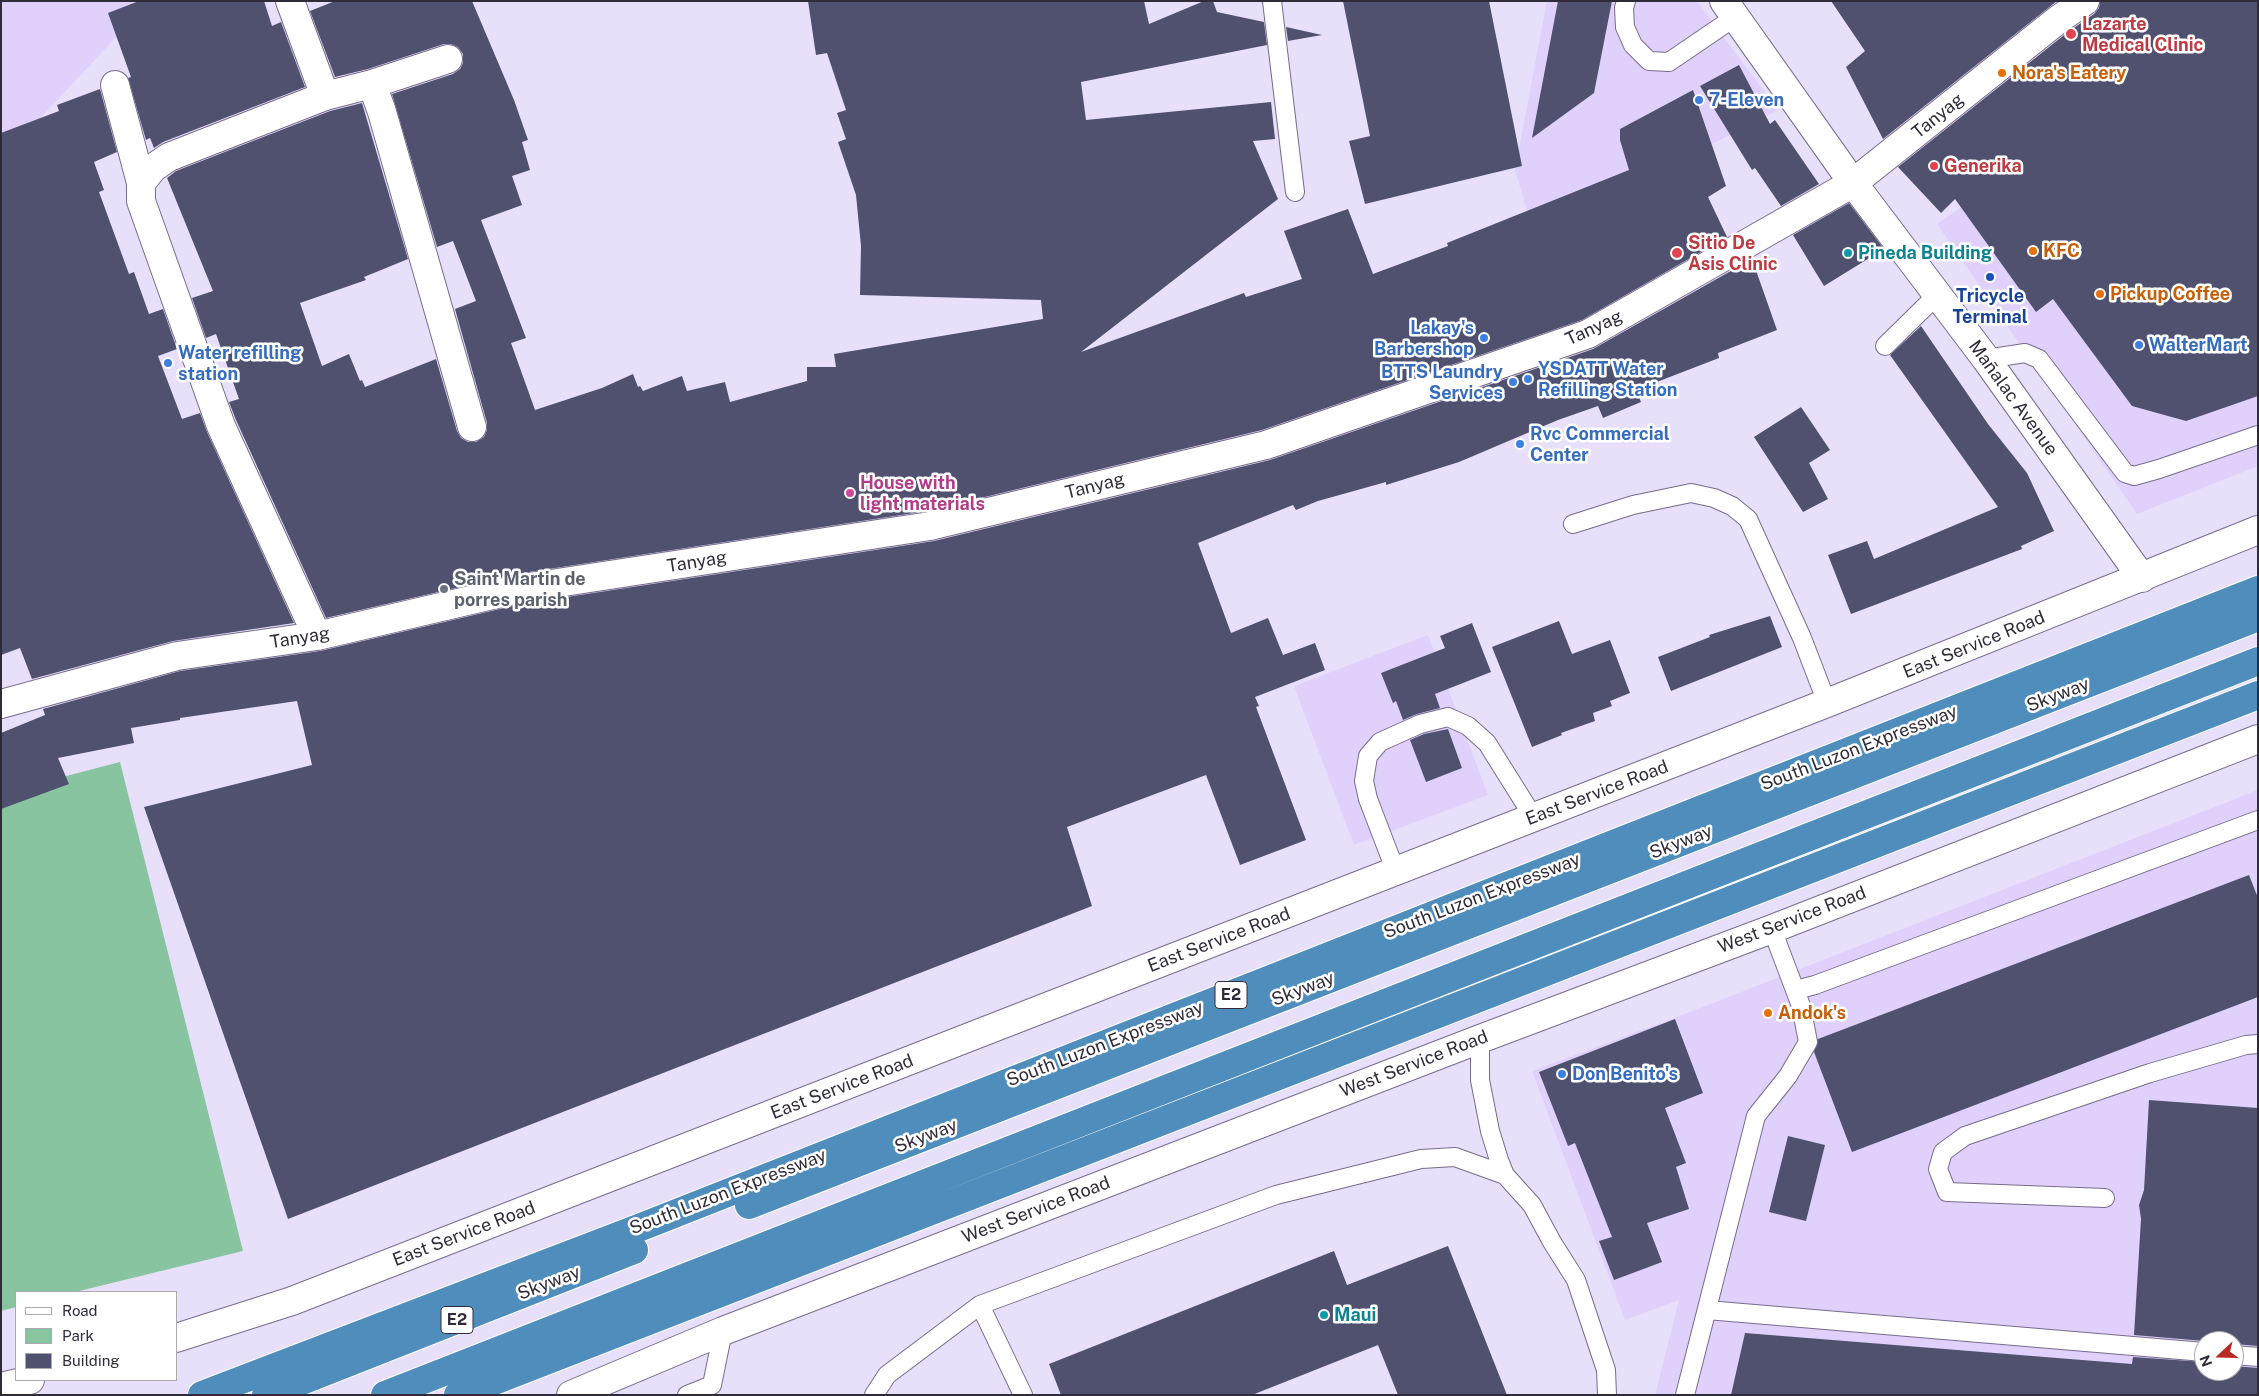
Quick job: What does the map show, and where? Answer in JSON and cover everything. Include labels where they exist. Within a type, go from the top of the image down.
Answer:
[{"type":"highway","name":"South Luzon Expressway","points":[[202,1395],[636,1229],[2258,590]]},
{"type":"highway","name":"Skyway","points":[[266,1395],[2258,617]]},
{"type":"highway","name":"E2","points":[[385,1395],[2258,662]]},
{"type":"highway","points":[[458,1395],[2258,695]]},
{"type":"street","points":[[290,1],[325,96]]},
{"type":"street","name":"Tanyag","points":[[1,704],[177,656],[317,636],[518,589],[930,526],[1266,445],[1588,334],[1853,183],[2059,19],[2085,1]]},
{"type":"street","name":"Mañalac Avenue","points":[[1730,9],[1853,183],[1986,359],[2142,578]]},
{"type":"street","points":[[141,183],[153,168],[169,157],[325,96],[372,84],[448,59]]},
{"type":"street","points":[[372,84],[382,112],[472,427]]},
{"type":"street","points":[[115,85],[141,183],[141,201],[222,426],[317,636]]},
{"type":"street","name":"East Service Road","points":[[178,1337],[292,1301],[1827,704],[2258,530]]},
{"type":"street","name":"West Service Road","points":[[571,1395],[723,1331],[1480,1038],[1772,929],[2258,739]]},
{"type":"street","points":[[1,1386],[25,1381]]},
{"type":"lane","points":[[1272,1],[1295,192]]},
{"type":"lane","points":[[1626,1],[1624,8],[1625,27],[1634,44],[1650,61],[1669,62],[1730,9]]},
{"type":"lane","points":[[1885,346],[1937,295]]},
{"type":"lane","points":[[1986,359],[2025,353],[2039,359],[2125,473],[2134,476],[2258,435]]},
{"type":"lane","points":[[1573,524],[1633,505],[1691,492],[1714,498],[1732,506],[1748,519],[1802,638],[1827,704]]},
{"type":"lane","points":[[1396,872],[1368,799],[1364,781],[1368,756],[1380,742],[1420,724],[1448,717],[1468,726],[1487,743],[1534,818]]},
{"type":"lane","points":[[1796,990],[1824,982],[2258,820]]},
{"type":"lane","points":[[1686,1395],[1756,1116],[1788,1076],[1808,1042],[1806,1026],[1796,990],[1772,929]]},
{"type":"lane","points":[[1480,1038],[1481,1086],[1490,1131],[1505,1175],[1532,1206],[1576,1280],[1606,1370],[1607,1395]]},
{"type":"lane","points":[[2105,1198],[1947,1192],[1938,1169],[1943,1152],[1965,1136],[2150,1072],[2246,1045],[2258,1044]]},
{"type":"lane","points":[[874,1395],[887,1376],[980,1305],[1276,1195],[1411,1161],[1455,1157],[1505,1175]]},
{"type":"lane","points":[[980,1305],[1023,1395]]},
{"type":"lane","points":[[1707,1310],[2194,1351]]},
{"type":"lane","points":[[687,1395],[712,1385],[723,1331]]},
{"type":"lane","points":[[2244,1356],[2258,1357]]},
{"type":"shaded area","points":[[1,1],[150,1],[1,160]]},
{"type":"shaded area","points":[[1547,1],[1697,1],[1778,110],[1535,236],[1515,170]]},
{"type":"shaded area","name":"WalterMart","points":[[2258,1],[2258,466],[2137,514],[1937,224],[2221,30]]},
{"type":"shaded area","points":[[1428,635],[1488,795],[1354,845],[1294,686]]},
{"type":"shaded area","points":[[2258,790],[2258,1395],[1655,1395],[1679,1300],[1625,1320],[1532,1071],[1685,1014]]},
{"type":"green space","points":[[120,762],[243,1251],[79,1291],[15,1291],[15,1307],[1,1311],[1,793]]},
{"type":"building","points":[[139,1],[264,1],[272,26],[281,22],[305,87],[163,142],[154,148],[150,138],[146,140],[128,78],[131,77],[108,13]]},
{"type":"building","points":[[335,1],[472,1],[514,100],[528,140],[522,142],[530,170],[512,176],[522,205],[481,220],[526,338],[511,343],[535,410],[602,388],[633,374],[638,387],[640,386],[643,391],[682,376],[687,391],[725,382],[730,402],[807,381],[807,367],[836,367],[834,354],[1043,319],[1041,300],[860,295],[861,246],[856,195],[838,142],[846,139],[837,113],[846,110],[827,53],[816,55],[808,1],[1144,1],[1149,24],[1204,1],[1213,1],[1217,12],[1264,22],[1267,45],[1081,82],[1086,120],[1271,102],[1275,139],[1253,141],[1278,199],[1081,352],[1244,293],[1246,297],[1302,279],[1284,231],[1348,209],[1373,274],[1448,246],[1447,243],[1629,170],[1620,140],[1620,129],[1693,90],[1726,186],[1708,197],[1727,237],[1582,320],[1262,430],[927,511],[516,574],[326,618],[229,402],[239,399],[216,334],[206,338],[192,298],[213,291],[167,178],[176,171],[330,111],[362,103],[408,259],[364,277],[366,280],[300,303],[322,366],[349,354],[360,381],[362,380],[365,387],[436,359],[457,431],[461,438],[468,442],[476,442],[484,437],[487,423],[455,309],[476,301],[453,241],[437,247],[392,94],[453,74],[460,69],[463,63],[463,54],[458,47],[444,44],[368,69],[335,77],[310,11]]},
{"type":"building","points":[[1343,1],[1489,1],[1522,166],[1365,204],[1349,141],[1370,136]]},
{"type":"building","points":[[1558,1],[1612,1],[1594,93],[1532,138]]},
{"type":"building","points":[[1831,1],[2057,1],[1883,139],[1846,67],[1865,51]]},
{"type":"building","name":"WalterMart","points":[[2100,1],[2258,1],[2258,396],[2186,421],[2132,406],[2053,299],[2036,312],[1955,199],[1941,213],[1898,167],[2068,32],[2094,14],[2099,8]]},
{"type":"building","points":[[1286,27],[1322,35],[1288,41]]},
{"type":"building","points":[[1739,65],[1770,124],[1775,120],[1819,184],[1781,206],[1755,168],[1752,170],[1700,86]]},
{"type":"building","points":[[100,89],[117,152],[94,162],[104,190],[99,192],[129,274],[134,272],[149,314],[163,309],[177,349],[158,356],[182,419],[200,413],[294,623],[173,641],[32,679],[20,648],[1,655],[1,133],[59,111],[57,105]]},
{"type":"building","points":[[1849,203],[1884,249],[1824,286],[1793,235]]},
{"type":"building","points":[[1752,259],[1777,330],[1718,353],[1719,358],[1636,390],[1641,402],[1603,418],[1598,406],[1558,420],[1459,462],[1386,485],[1386,482],[1318,501],[1296,510],[1293,505],[1198,543],[1231,633],[1268,618],[1283,655],[1315,643],[1325,670],[1255,697],[1259,706],[1256,707],[1306,840],[1240,865],[1206,775],[1067,827],[1092,906],[288,1219],[144,807],[312,765],[297,701],[180,718],[180,720],[131,728],[134,743],[58,758],[69,784],[1,809],[1,733],[45,715],[43,709],[180,671],[320,651],[521,604],[934,541],[1270,460],[1593,349]]},
{"type":"building","points":[[1921,326],[1988,424],[2027,473],[2054,531],[2021,546],[2022,549],[1851,614],[1828,555],[1867,541],[1874,559],[1998,507],[1890,355]]},
{"type":"building","points":[[1801,407],[1830,450],[1809,463],[1828,499],[1803,512],[1754,437]]},
{"type":"building","points":[[1770,616],[1782,647],[1671,691],[1658,657],[1710,637],[1709,635]]},
{"type":"building","points":[[1559,621],[1572,654],[1610,640],[1630,693],[1610,701],[1612,706],[1593,713],[1595,721],[1561,733],[1562,735],[1532,747],[1492,647]]},
{"type":"building","points":[[1472,623],[1491,672],[1435,694],[1440,708],[1403,720],[1396,701],[1393,703],[1381,673],[1445,648],[1440,636]]},
{"type":"building","points":[[1448,729],[1462,768],[1426,782],[1410,740],[1424,734]]},
{"type":"building","points":[[2249,875],[2258,898],[2258,997],[1852,1152],[1814,1052],[1818,1039]]},
{"type":"building","points":[[1675,1019],[1703,1093],[1665,1108],[1686,1163],[1676,1167],[1689,1209],[1647,1223],[1662,1262],[1614,1280],[1599,1241],[1612,1237],[1575,1143],[1568,1146],[1539,1072]]},
{"type":"building","points":[[2149,1100],[2258,1108],[2258,1346],[2244,1345],[2244,1331],[2194,1331],[2194,1340],[2134,1335],[2141,1219],[2139,1205],[2144,1190]]},
{"type":"building","points":[[1788,1136],[1825,1145],[1806,1221],[1769,1212]]},
{"type":"building","name":"Maui","points":[[1448,1246],[1507,1395],[1398,1395],[1378,1345],[1252,1395],[1061,1395],[1049,1364],[1334,1251],[1347,1285]]},
{"type":"building","points":[[1745,1333],[2132,1364],[2133,1357],[2194,1361],[2194,1381],[2244,1381],[2244,1367],[2258,1368],[2258,1395],[1731,1395]]},
{"type":"place","name":"Lazarte Medical Clinic","points":[[2071,34]]},
{"type":"place","name":"Nora's Eatery","points":[[2002,73]]},
{"type":"place","name":"7-Eleven","points":[[1699,100]]},
{"type":"place","name":"Generika","points":[[1934,166]]},
{"type":"place","name":"KFC","points":[[2033,251]]},
{"type":"place","name":"Sitio De Asis Clinic","points":[[1677,253]]},
{"type":"place","name":"Pineda Building","points":[[1848,253]]},
{"type":"place","name":"Tricycle Terminal","points":[[1990,277]]},
{"type":"place","name":"Pickup Coffee","points":[[2100,294]]},
{"type":"place","name":"Lakay's Barbershop","points":[[1484,338]]},
{"type":"place","name":"WalterMart","points":[[2139,345]]},
{"type":"place","name":"Water refilling station","points":[[168,363]]},
{"type":"place","name":"YSDATT Water Refilling Station","points":[[1528,379]]},
{"type":"place","name":"BTTS Laundry Services","points":[[1513,382]]},
{"type":"place","name":"Rvc Commercial Center","points":[[1520,444]]},
{"type":"place","name":"House with light materials","points":[[850,493]]},
{"type":"place","name":"Saint Martin de porres parish","points":[[444,589]]},
{"type":"place","name":"Andok's","points":[[1768,1013]]},
{"type":"place","name":"Don Benito's","points":[[1562,1074]]},
{"type":"place","name":"Maui","points":[[1324,1315]]}]
